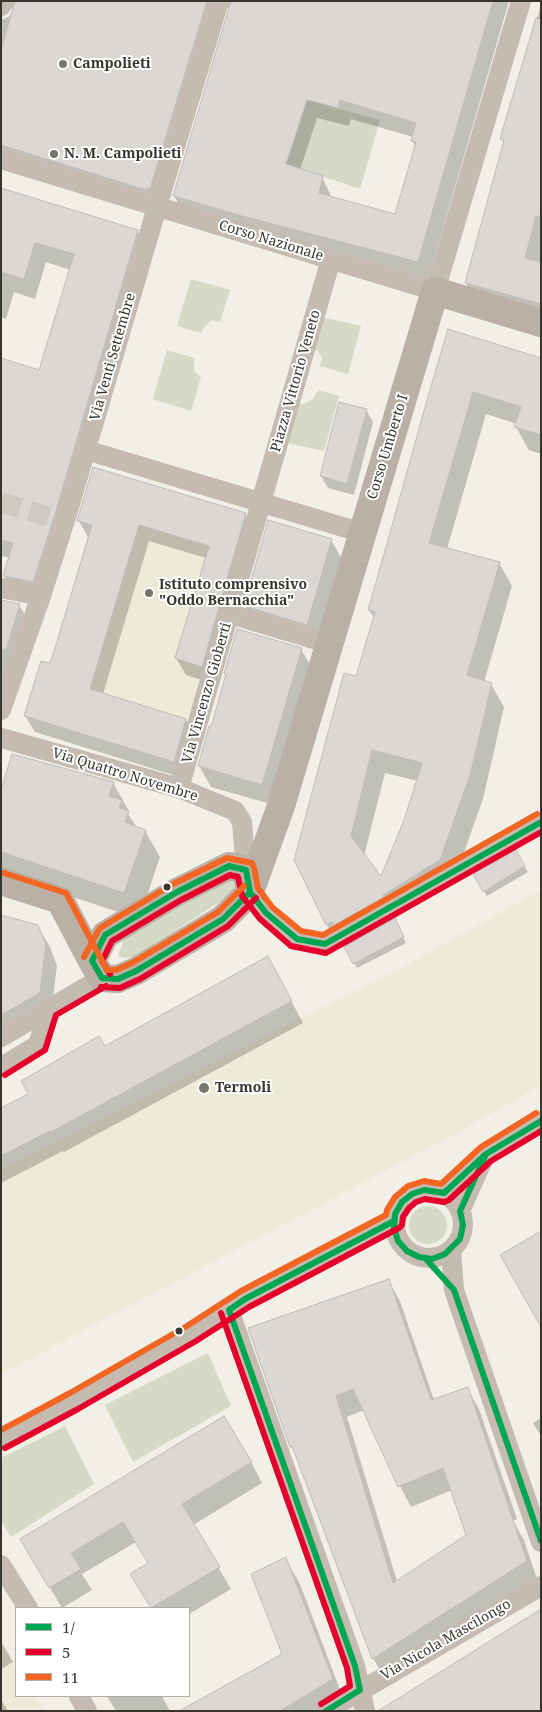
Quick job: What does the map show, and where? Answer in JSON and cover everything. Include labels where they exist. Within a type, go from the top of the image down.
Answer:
[{"type":"street","points":[[1,6],[2,1]]},
{"type":"street","name":"Via Venti Settembre","points":[[1,710],[41,596],[59,520],[86,450],[219,1]]},
{"type":"street","name":"Corso Umberto I","points":[[248,881],[281,806],[521,1]]},
{"type":"street","name":"Corso Nazionale","points":[[1,159],[541,323]]},
{"type":"street","name":"Piazza Vittorio Veneto","points":[[260,507],[330,259]]},
{"type":"street","points":[[86,450],[260,507],[363,534]]},
{"type":"street","name":"Via Vincenzo Gioberti","points":[[179,788],[260,507]]},
{"type":"street","points":[[1,588],[41,596]]},
{"type":"street","points":[[230,614],[330,644]]},
{"type":"street","name":"Via Quattro Novembre","points":[[1,738],[179,788],[236,811],[242,822],[248,881]]},
{"type":"street","points":[[1,1037],[10,1024],[49,1009],[97,970],[104,935],[177,892],[229,866],[248,881],[266,913],[297,939],[325,944],[541,822]]},
{"type":"street","points":[[1,881],[60,900],[97,970],[118,979],[136,972],[223,918],[248,881]]},
{"type":"street","points":[[1,1067],[38,1045],[49,1009]]},
{"type":"street","points":[[444,1193],[486,1154],[541,1120]]},
{"type":"street","points":[[460,1211],[486,1154]]},
{"type":"street","points":[[424,1190],[444,1193],[454,1200],[460,1211],[463,1225],[460,1239],[451,1250],[439,1257],[425,1258],[412,1255],[402,1246],[396,1234],[395,1214],[402,1202],[412,1194],[424,1190]]},
{"type":"street","points":[[1,1440],[74,1401],[245,1299],[394,1221]]},
{"type":"street","points":[[451,1250],[454,1290],[541,1542]]},
{"type":"street","points":[[425,1258],[454,1290]]},
{"type":"street","points":[[229,1310],[355,1666],[365,1711]]},
{"type":"street","points":[[1,1566],[27,1607]]},
{"type":"street","name":"Via Nicola Mascilongo","points":[[326,1711],[541,1586]]},
{"type":"street","points":[[80,1697],[87,1711]]},
{"type":"shaded area","name":"Istituto comprensivo \"Oddo Bernacchia\"","points":[[97,468],[252,515],[174,762],[24,716],[41,661],[50,663],[92,525],[81,522]]},
{"type":"shaded area","points":[[541,890],[541,1085],[457,1133],[1,1374],[1,1169],[399,969]]},
{"type":"shaded area","points":[[1,1639],[15,1662],[15,1697],[36,1697],[44,1711],[1,1711]]},
{"type":"green space","points":[[307,100],[380,120],[360,189],[286,164]]},
{"type":"green space","points":[[191,279],[230,290],[220,322],[212,320],[201,333],[177,326]]},
{"type":"green space","points":[[322,317],[361,326],[348,374],[320,366],[322,358],[313,347]]},
{"type":"green space","points":[[167,350],[194,358],[194,371],[201,377],[191,411],[153,399]]},
{"type":"green space","points":[[318,390],[339,396],[324,451],[288,443],[298,404],[306,403],[313,399]]},
{"type":"green space","points":[[229,877],[236,883],[233,893],[136,956],[126,958],[118,956],[124,939]]},
{"type":"green space","points":[[428,1206],[441,1212],[447,1225],[441,1238],[428,1244],[415,1238],[409,1225],[415,1212]]},
{"type":"green space","points":[[208,1353],[231,1406],[133,1462],[105,1405]]},
{"type":"green space","points":[[65,1426],[94,1484],[11,1537],[1,1521],[1,1458]]},
{"type":"building","points":[[15,1],[207,1],[150,189],[147,188],[146,190],[1,145],[1,50]]},
{"type":"building","points":[[231,1],[493,1],[418,262],[173,196]],"holes":[[[307,100],[338,108],[340,100],[416,123],[411,141],[416,142],[395,214],[319,193],[323,176],[286,164]]]},
{"type":"building","points":[[536,18],[541,19],[541,217],[536,216],[525,258],[541,262],[541,304],[465,283],[504,140],[500,139]]},
{"type":"building","points":[[1,188],[138,230],[56,511],[33,582],[3,576],[13,543],[1,540],[1,358],[39,370],[74,254],[35,243],[24,279],[1,272]]},
{"type":"building","points":[[448,329],[541,358],[541,435],[514,427],[521,407],[473,392],[429,543],[500,562],[467,675],[492,683],[470,775],[440,860],[383,895],[384,897],[334,925],[332,922],[326,925],[294,860],[344,673],[356,676],[375,612],[368,610]],"holes":[[[372,750],[422,763],[404,820],[381,876],[351,836]]]},
{"type":"building","points":[[339,402],[367,409],[347,484],[320,476]]},
{"type":"building","name":"Istituto comprensivo \"Oddo Bernacchia\"","points":[[93,467],[246,513],[202,667],[175,658],[209,546],[139,525],[90,689],[186,719],[174,762],[24,716],[41,661],[50,663],[92,525],[77,521]]},
{"type":"building","points":[[268,520],[332,539],[307,625],[244,606]]},
{"type":"building","points":[[1,600],[20,604],[6,650],[1,650]]},
{"type":"building","points":[[237,629],[302,648],[262,785],[198,766],[209,726],[211,727]]},
{"type":"building","points":[[12,754],[114,782],[109,796],[122,800],[119,808],[129,811],[125,822],[146,830],[124,893],[1,852],[1,790]]},
{"type":"building","points":[[516,850],[525,866],[483,892],[473,874]]},
{"type":"building","points":[[1,915],[38,925],[46,944],[40,993],[1,1015]]},
{"type":"building","points":[[395,918],[404,937],[353,964],[344,947]]},
{"type":"building","name":"Termoli","points":[[268,956],[292,1001],[51,1132],[1,1156],[1,1108],[28,1094],[21,1081],[99,1036],[105,1046]]},
{"type":"building","points":[[541,1231],[541,1327],[500,1255]]},
{"type":"building","points":[[389,1279],[431,1400],[468,1387],[527,1561],[372,1659],[292,1446],[290,1447],[248,1328]],"holes":[[[353,1389],[398,1487],[443,1468],[466,1535],[393,1583],[336,1396]]]},
{"type":"building","points":[[224,1416],[252,1462],[182,1504],[220,1567],[153,1607],[150,1607],[130,1574],[148,1563],[123,1522],[71,1553],[81,1569],[49,1588],[20,1539]]},
{"type":"building","points":[[286,1557],[333,1679],[280,1711],[179,1711],[282,1654],[251,1574]]},
{"type":"building","points":[[541,1609],[541,1711],[378,1711]]},
{"type":"tunnel","points":[[1,502],[53,518]]},
{"type":"transit line","name":"11","points":[[84,957],[100,928],[173,884],[227,858],[252,863],[258,888],[272,907],[301,931],[323,935],[537,814]]},
{"type":"transit line","name":"1/","points":[[250,892],[266,913],[297,939],[325,944],[541,822]]},
{"type":"transit line","name":"5","points":[[110,974],[102,961],[112,941],[181,900],[230,875],[238,877],[242,896],[260,919],[291,946],[326,953],[541,832]]},
{"type":"transit line","name":"1/","points":[[229,866],[246,870],[250,892],[223,919],[136,971],[118,979],[102,978],[92,961],[105,935],[177,892],[229,866]]},
{"type":"transit line","name":"11","points":[[4,873],[66,893],[107,970],[116,970],[132,963],[218,912],[244,886]]},
{"type":"transit line","name":"5","points":[[101,987],[120,988],[140,979],[228,926],[256,898]]},
{"type":"transit line","name":"5","points":[[5,1075],[45,1050],[56,1015],[106,986]]},
{"type":"transit line","name":"11","points":[[1,1430],[187,1326],[241,1291],[386,1215],[395,1197],[408,1186],[424,1181],[441,1184],[481,1147],[536,1113]]},
{"type":"transit line","name":"1/","points":[[486,1154],[541,1121]]},
{"type":"transit line","name":"5","points":[[5,1448],[78,1409],[196,1341],[249,1307],[399,1228],[402,1225],[403,1217],[416,1202],[425,1199],[444,1202],[449,1200],[491,1161],[541,1131]]},
{"type":"transit line","name":"1/","points":[[486,1154],[460,1211],[463,1225],[460,1239],[445,1254],[432,1259],[419,1257],[407,1251],[398,1241],[394,1228],[395,1214],[402,1202],[412,1194],[424,1190],[444,1193],[486,1154]]},
{"type":"transit line","name":"1/","points":[[326,1711],[360,1690],[355,1666],[229,1310],[245,1299],[394,1221]]},
{"type":"transit line","name":"1/","points":[[425,1258],[454,1290],[541,1541]]},
{"type":"transit line","name":"5","points":[[221,1313],[347,1668],[350,1686],[321,1704]]},
{"type":"place","name":"Campolieti","points":[[63,64]]},
{"type":"place","name":"N. M. Campolieti","points":[[54,154]]},
{"type":"place","name":"Istituto comprensivo \"Oddo Bernacchia\"","points":[[149,593]]},
{"type":"place","name":"Termoli","points":[[204,1088]]}]
